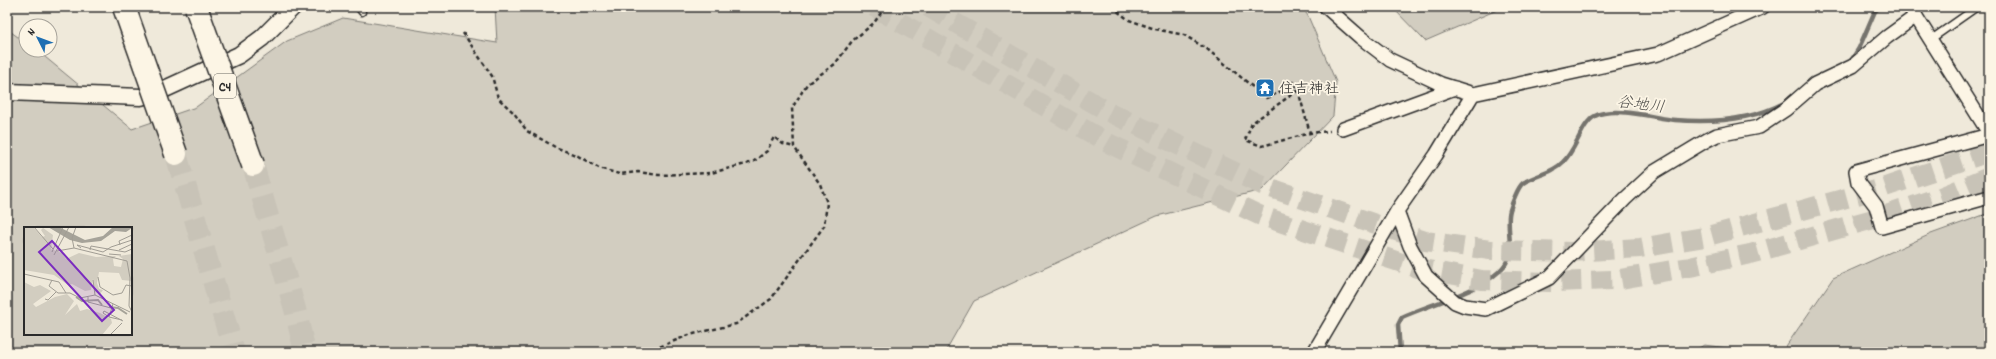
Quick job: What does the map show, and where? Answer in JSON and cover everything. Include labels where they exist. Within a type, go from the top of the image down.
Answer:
[{"type":"highway","points":[[124,7],[176,154]]},
{"type":"highway","name":"C4","points":[[196,7],[253,165],[228,53],[209,7]]},
{"type":"street","points":[[7,92],[141,97],[165,89],[239,55],[262,38],[292,7]]},
{"type":"street","points":[[1326,7],[1360,37],[1390,60],[1414,72],[1473,94],[1658,54],[1762,7]]},
{"type":"street","points":[[1397,211],[1422,271],[1448,296],[1465,306],[1486,309],[1549,278],[1625,199],[1654,172],[1717,135],[1759,127],[1786,109],[1815,84],[1853,66],[1913,12],[1989,134],[1856,171],[1858,182],[1876,206],[1882,227],[1989,197]]},
{"type":"street","points":[[1343,129],[1455,88]]},
{"type":"street","points":[[1314,352],[1397,211],[1436,155],[1473,94]]},
{"type":"lane","points":[[1930,40],[1977,7]]},
{"type":"path","points":[[648,352],[689,335],[736,324],[771,299],[824,226],[827,203],[820,184],[794,147],[792,108],[807,84],[835,64],[852,41],[874,23],[885,7]]},
{"type":"path","points":[[1112,7],[1130,20],[1155,29],[1184,35],[1207,49],[1266,98],[1278,93],[1293,82],[1298,90],[1310,133]]},
{"type":"path","points":[[463,33],[492,76],[498,98],[514,113],[527,131],[555,147],[578,156],[600,168],[619,174],[638,172],[658,175],[711,173],[753,162],[767,151],[774,137],[783,144],[794,147]]},
{"type":"path","points":[[1298,90],[1252,123],[1245,140],[1262,146],[1310,133],[1343,129]]},
{"type":"path","points":[[377,352],[398,350],[402,352]]},
{"type":"shaded area","points":[[495,7],[1302,7],[1308,16],[1336,82],[1333,116],[1262,190],[1157,216],[974,301],[945,352],[7,352],[7,29],[18,37],[18,58],[46,58],[132,129],[196,107],[287,41],[343,18],[497,43]]},
{"type":"shaded area","points":[[1392,7],[1504,7],[1425,41]]},
{"type":"shaded area","points":[[1989,213],[1989,352],[1782,352],[1833,278],[1931,234]]},
{"type":"shaded area","points":[[1704,345],[1759,352],[1692,352]]},
{"type":"waterway","name":"谷地川","points":[[1851,61],[1859,48],[1875,11],[1880,7]]},
{"type":"waterway","name":"谷地川","points":[[1400,352],[1398,325],[1402,317],[1457,296],[1496,275],[1504,266],[1510,246],[1510,210],[1519,188],[1528,180],[1559,166],[1568,157],[1582,131],[1595,116],[1603,113],[1623,112],[1675,120],[1703,121],[1745,117],[1772,109],[1784,103]]},
{"type":"tunnel","points":[[874,7],[1108,143],[1259,215],[1417,268],[1482,280],[1552,282],[1615,280],[1690,267],[1750,254],[1880,217],[1943,196],[1989,177]]},
{"type":"tunnel","points":[[928,7],[1107,111],[1262,185],[1425,241],[1490,250],[1571,252],[1640,248],[1704,237],[1879,189],[1989,152]]},
{"type":"tunnel","points":[[176,154],[234,352]]},
{"type":"tunnel","points":[[253,165],[295,309],[305,352]]},
{"type":"place","name":"住吉神社","points":[[1265,88]]}]
